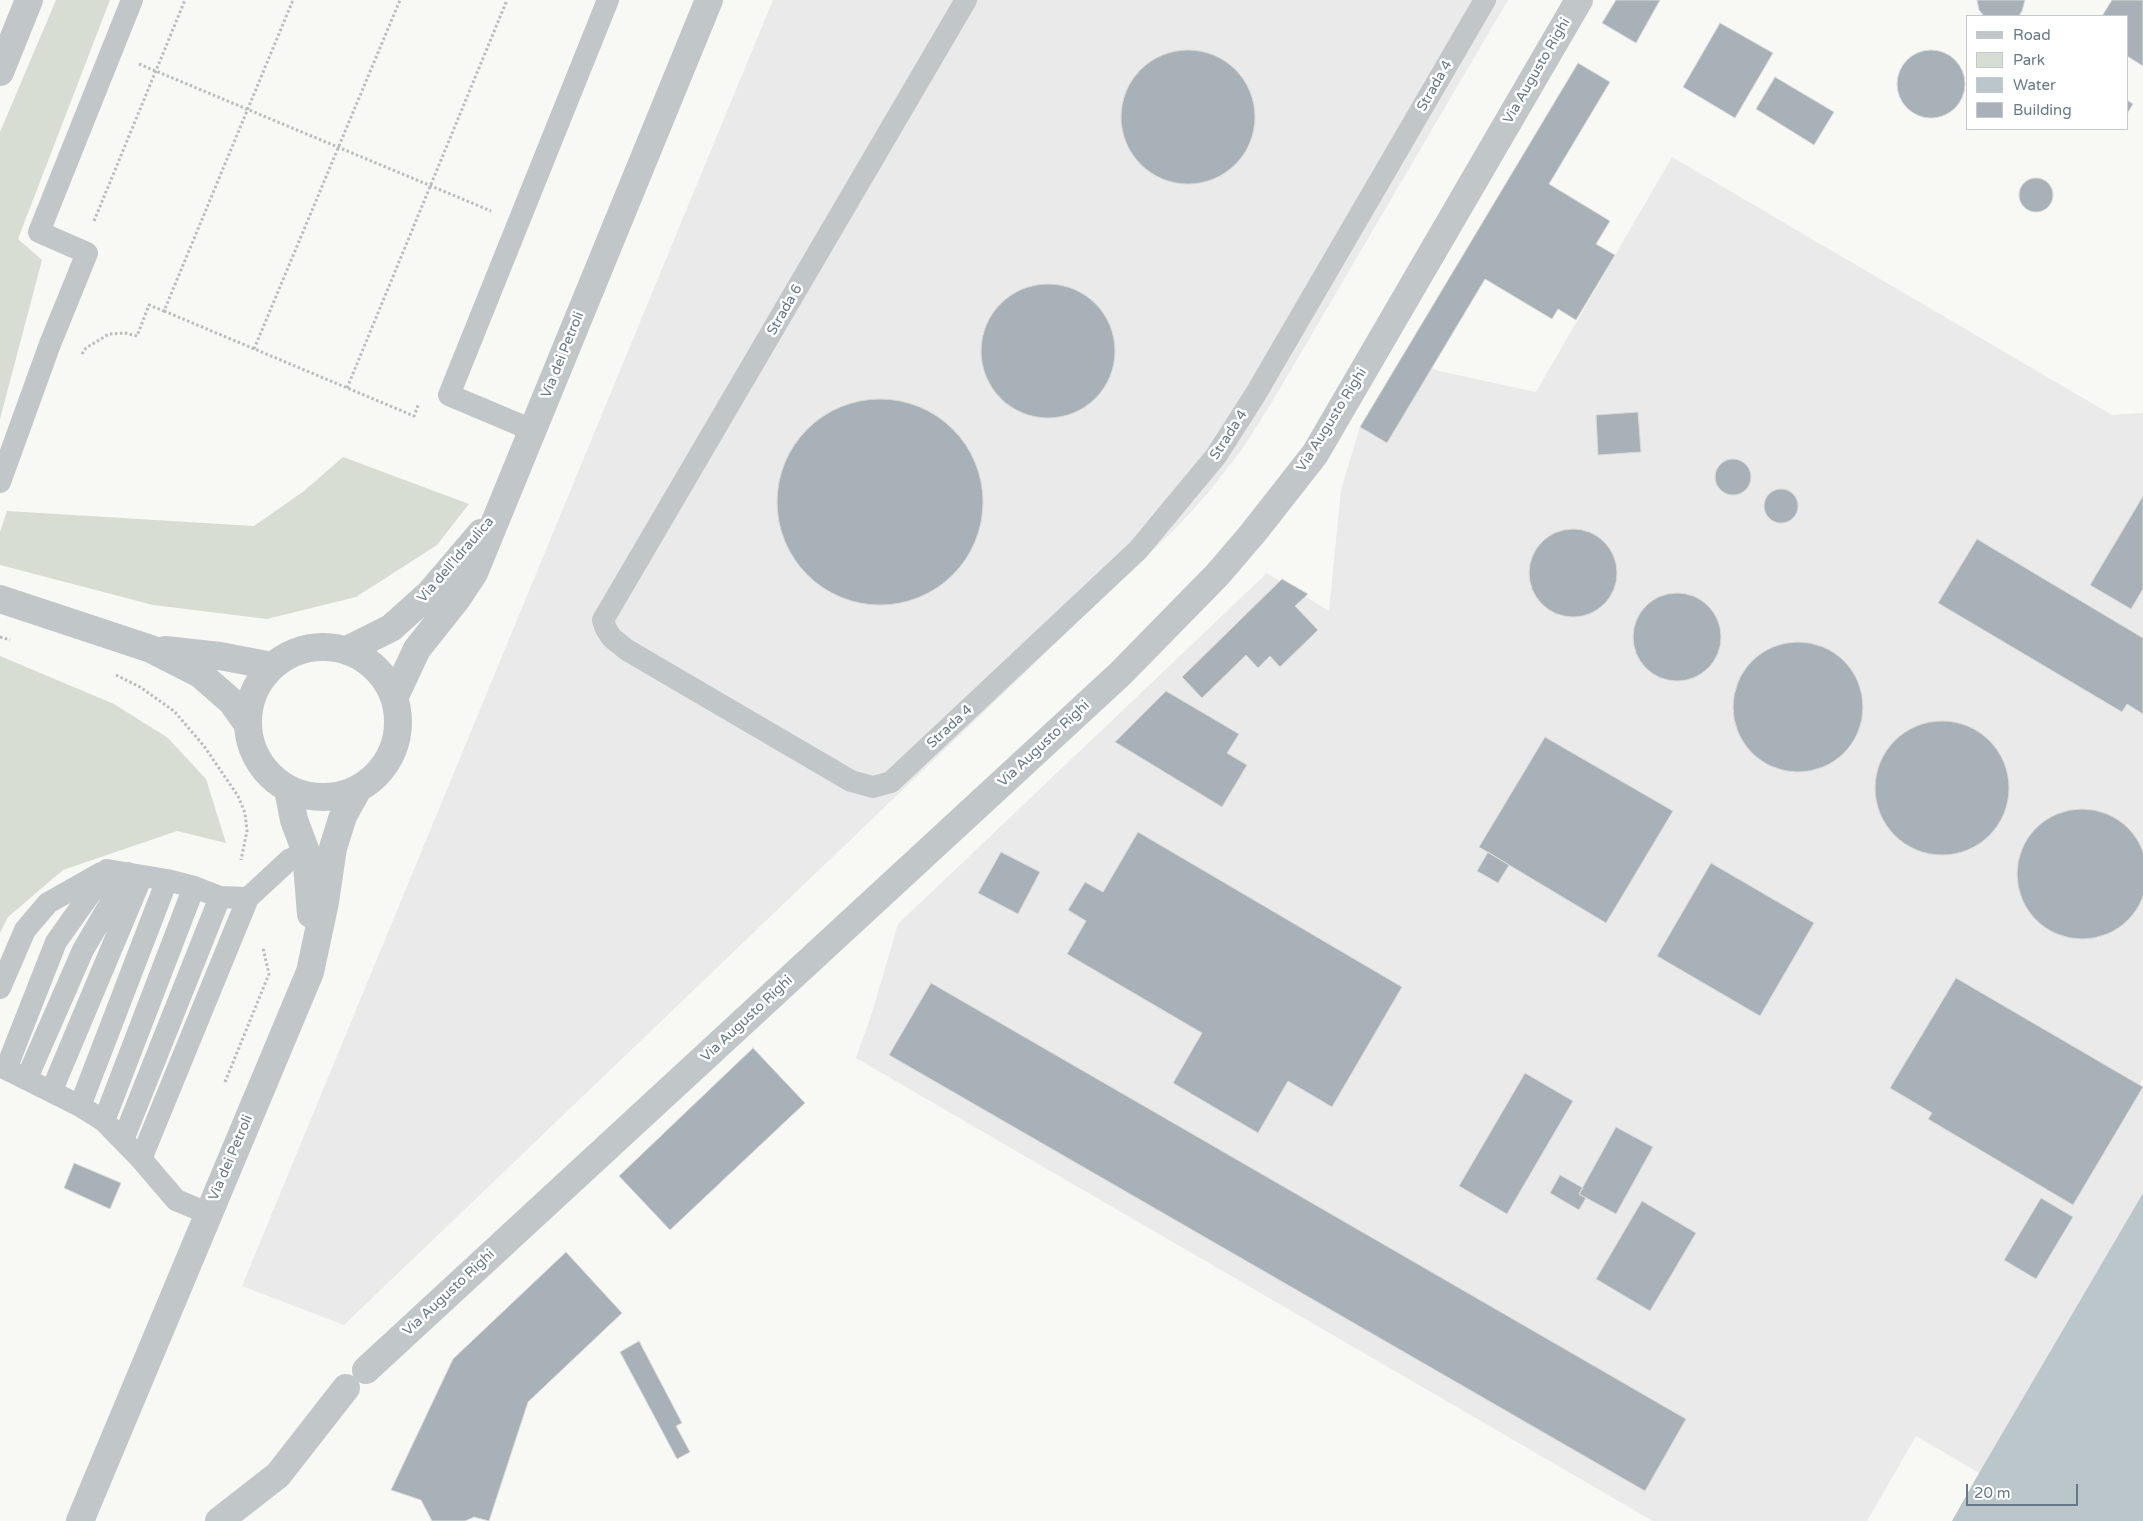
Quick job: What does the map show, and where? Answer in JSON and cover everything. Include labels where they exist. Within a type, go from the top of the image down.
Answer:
[{"type":"street","points":[[0,72],[30,0]]},
{"type":"street","name":"Via dei Petroli","points":[[394,696],[417,650],[456,600],[474,573],[709,0]]},
{"type":"street","name":"Via Augusto Righi","points":[[366,1370],[1120,674],[1224,568],[1281,499],[1315,454],[1579,0]]},
{"type":"street","name":"Via dell'Idraulica","points":[[346,650],[390,628],[429,594],[494,518],[518,467]]},
{"type":"street","points":[[0,599],[151,649],[200,674],[232,702],[247,723]]},
{"type":"street","points":[[327,646],[346,650],[367,660],[384,676],[394,696],[399,718],[397,739],[389,759],[376,776],[358,789],[335,797],[311,796],[288,789],[272,777],[259,761],[251,743],[247,723],[250,702],[259,682],[272,666],[288,655],[307,648],[327,646]]},
{"type":"street","points":[[151,649],[220,656],[272,666]]},
{"type":"street","points":[[288,789],[294,820],[306,852],[311,907],[310,972]]},
{"type":"street","name":"Via dei Petroli","points":[[80,1521],[207,1213],[310,972],[325,902],[333,848],[343,816],[358,789]]},
{"type":"street","points":[[219,1521],[278,1475],[346,1388]]},
{"type":"lane","points":[[0,482],[50,344],[87,253],[39,232],[132,0]]},
{"type":"lane","points":[[532,430],[448,395],[608,0]]},
{"type":"lane","name":"Strada 6","points":[[873,788],[851,781],[627,650],[612,638],[603,620],[966,0]]},
{"type":"lane","name":"Strada 4","points":[[873,788],[891,782],[1138,550],[1216,456],[1255,395],[1485,0]]},
{"type":"lane","points":[[141,1159],[248,898],[289,860],[306,852]]},
{"type":"lane","points":[[0,988],[25,930],[48,903],[126,873],[167,880],[194,887],[220,897],[248,898]]},
{"type":"lane","points":[[126,873],[56,942],[3,1067],[52,1090],[104,1121],[141,1159],[176,1200],[207,1213]]},
{"type":"lane","points":[[27,1078],[83,950],[126,873]]},
{"type":"lane","points":[[52,1090],[126,873]]},
{"type":"lane","points":[[80,1106],[167,880]]},
{"type":"lane","points":[[104,1121],[194,887]]},
{"type":"lane","points":[[123,1140],[220,897]]},
{"type":"path","points":[[81,251],[186,0]]},
{"type":"path","points":[[164,311],[293,0]]},
{"type":"path","points":[[254,349],[400,0]]},
{"type":"path","points":[[347,388],[507,0]]},
{"type":"path","points":[[110,53],[248,108],[496,213]]},
{"type":"path","points":[[50,344],[81,355],[86,348],[109,334],[125,332],[137,336],[149,305],[414,416],[420,402]]},
{"type":"shaded area","points":[[773,0],[1508,0],[1272,402],[1243,448],[1208,493],[1177,527],[344,1325],[242,1286]]},
{"type":"shaded area","points":[[1672,157],[2112,415],[2143,413],[2143,1079],[2140,1083],[2143,1086],[2143,1193],[1979,1473],[1916,1436],[1867,1521],[1653,1521],[856,1058],[872,1013],[898,924],[1267,573],[1329,611],[1341,490],[1360,427],[1402,356],[1439,371],[1536,392]]},
{"type":"green space","points":[[56,0],[110,0],[18,239],[42,260],[0,419],[0,132]]},
{"type":"green space","points":[[343,457],[469,504],[437,545],[356,597],[267,619],[153,605],[0,565],[0,532],[7,511],[254,526],[304,491]]},
{"type":"green space","points":[[0,656],[114,704],[168,738],[206,779],[226,843],[177,831],[63,870],[8,917],[0,933]]},
{"type":"water","points":[[2143,1193],[2143,1521],[1952,1521],[1979,1473]]},
{"type":"building","points":[[1616,0],[1660,0],[1636,43],[1602,23]]},
{"type":"building","points":[[1977,0],[2025,0],[2020,15],[1983,15],[1979,10]]},
{"type":"building","points":[[2112,0],[2143,0],[2143,66],[2128,57],[2128,15],[2103,15]]},
{"type":"building","points":[[1720,23],[1773,53],[1735,118],[1683,87]]},
{"type":"building","points":[[1188,50],[1214,55],[1236,69],[1250,91],[1255,117],[1250,143],[1236,165],[1214,179],[1188,184],[1162,179],[1140,165],[1126,143],[1121,117],[1126,91],[1140,69],[1162,55]]},
{"type":"building","points":[[1931,50],[1944,53],[1955,60],[1962,71],[1965,84],[1962,97],[1955,108],[1944,115],[1931,118],[1918,115],[1907,108],[1900,97],[1897,84],[1900,71],[1907,60],[1918,53]]},
{"type":"building","points":[[1578,63],[1610,82],[1549,184],[1610,221],[1596,244],[1615,255],[1576,320],[1558,309],[1552,319],[1485,279],[1387,443],[1360,427]]},
{"type":"building","points":[[1775,77],[1834,112],[1814,145],[1756,109]]},
{"type":"building","points":[[2128,101],[2133,104],[2128,112]]},
{"type":"building","points":[[2036,178],[2043,179],[2048,183],[2052,188],[2052,202],[2048,207],[2043,211],[2036,212],[2029,211],[2024,207],[2020,202],[2019,195],[2020,188],[2024,183],[2029,179]]},
{"type":"building","points":[[1048,284],[1074,289],[1096,303],[1110,325],[1115,351],[1110,377],[1096,399],[1074,413],[1048,418],[1022,413],[1000,399],[986,377],[981,351],[986,325],[1000,303],[1022,289]]},
{"type":"building","points":[[880,399],[900,401],[929,411],[953,429],[971,453],[981,482],[983,502],[981,522],[971,551],[953,575],[929,593],[900,603],[880,605],[860,603],[831,593],[807,575],[789,551],[779,522],[777,502],[779,482],[789,453],[807,429],[831,411],[860,401]]},
{"type":"building","points":[[1638,412],[1641,452],[1598,455],[1596,415]]},
{"type":"building","points":[[1733,459],[1740,460],[1746,464],[1750,470],[1750,484],[1746,490],[1740,494],[1733,495],[1726,494],[1720,490],[1716,484],[1715,477],[1716,470],[1720,464],[1726,460]]},
{"type":"building","points":[[1781,489],[1788,490],[1793,494],[1797,499],[1797,513],[1793,518],[1788,522],[1781,523],[1774,522],[1769,518],[1765,513],[1764,506],[1765,499],[1769,494],[1774,490]]},
{"type":"building","points":[[2143,496],[2143,589],[2131,609],[2090,585]]},
{"type":"building","points":[[1573,529],[1590,532],[1598,536],[1610,548],[1614,556],[1617,573],[1614,590],[1610,598],[1598,610],[1590,614],[1573,617],[1556,614],[1548,610],[1536,598],[1532,590],[1529,573],[1532,556],[1536,548],[1548,536],[1556,532]]},
{"type":"building","points":[[1977,539],[2143,638],[2143,714],[2127,704],[2122,712],[1938,603]]},
{"type":"building","points":[[1282,579],[1308,594],[1295,606],[1318,630],[1280,667],[1270,656],[1258,668],[1246,655],[1202,698],[1182,677]]},
{"type":"building","points":[[1677,593],[1694,597],[1708,606],[1717,620],[1721,637],[1717,654],[1708,668],[1694,677],[1677,681],[1660,677],[1646,668],[1637,654],[1633,637],[1637,620],[1646,606],[1660,597]]},
{"type":"building","points":[[1798,642],[1811,643],[1823,647],[1844,661],[1858,682],[1862,694],[1862,720],[1858,732],[1844,753],[1823,767],[1811,771],[1798,772],[1785,771],[1773,767],[1752,753],[1738,732],[1734,720],[1733,707],[1734,694],[1738,682],[1752,661],[1773,647],[1785,643]]},
{"type":"building","points":[[1166,691],[1239,734],[1227,753],[1247,765],[1222,807],[1115,742]]},
{"type":"building","points":[[1942,721],[1968,726],[1989,741],[2004,762],[2009,788],[2004,814],[1989,835],[1968,850],[1942,855],[1916,850],[1895,835],[1880,814],[1875,788],[1880,762],[1895,741],[1916,726]]},
{"type":"building","points":[[1545,737],[1673,811],[1606,923],[1479,847]]},
{"type":"building","points":[[2082,809],[2095,810],[2107,814],[2128,828],[2144,855],[2144,893],[2142,899],[2128,920],[2107,934],[2095,938],[2082,939],[2069,938],[2057,934],[2036,920],[2022,899],[2018,887],[2017,874],[2018,861],[2022,849],[2036,828],[2057,814],[2069,810]]},
{"type":"building","points":[[1138,832],[1402,987],[1332,1107],[1288,1081],[1258,1133],[1173,1083],[1202,1033],[1067,954],[1086,921],[1068,910],[1085,882],[1103,892]]},
{"type":"building","points":[[1001,852],[1040,872],[1018,914],[978,893]]},
{"type":"building","points":[[1488,852],[1509,865],[1498,883],[1477,871]]},
{"type":"building","points":[[1711,863],[1814,923],[1760,1016],[1657,956]]},
{"type":"building","points":[[1956,978],[2143,1087],[2073,1205],[1928,1119],[1932,1113],[1890,1088]]},
{"type":"building","points":[[931,983],[1686,1419],[1645,1491],[889,1055]]},
{"type":"building","points":[[753,1048],[805,1103],[670,1230],[619,1176]]},
{"type":"building","points":[[1525,1073],[1573,1101],[1507,1214],[1459,1186]]},
{"type":"building","points":[[1616,1127],[1653,1147],[1616,1214],[1579,1194]]},
{"type":"building","points":[[74,1163],[121,1183],[110,1209],[64,1188]]},
{"type":"building","points":[[1560,1175],[1583,1188],[1579,1194],[1586,1198],[1579,1210],[1550,1193]]},
{"type":"building","points":[[2041,1198],[2073,1217],[2036,1279],[2004,1260]]},
{"type":"building","points":[[1642,1201],[1696,1233],[1650,1311],[1596,1279]]},
{"type":"building","points":[[566,1252],[622,1313],[528,1402],[489,1521],[474,1517],[465,1521],[432,1521],[421,1500],[391,1490],[453,1359]]},
{"type":"building","points":[[639,1341],[682,1423],[676,1426],[690,1452],[677,1459],[620,1352]]}]
